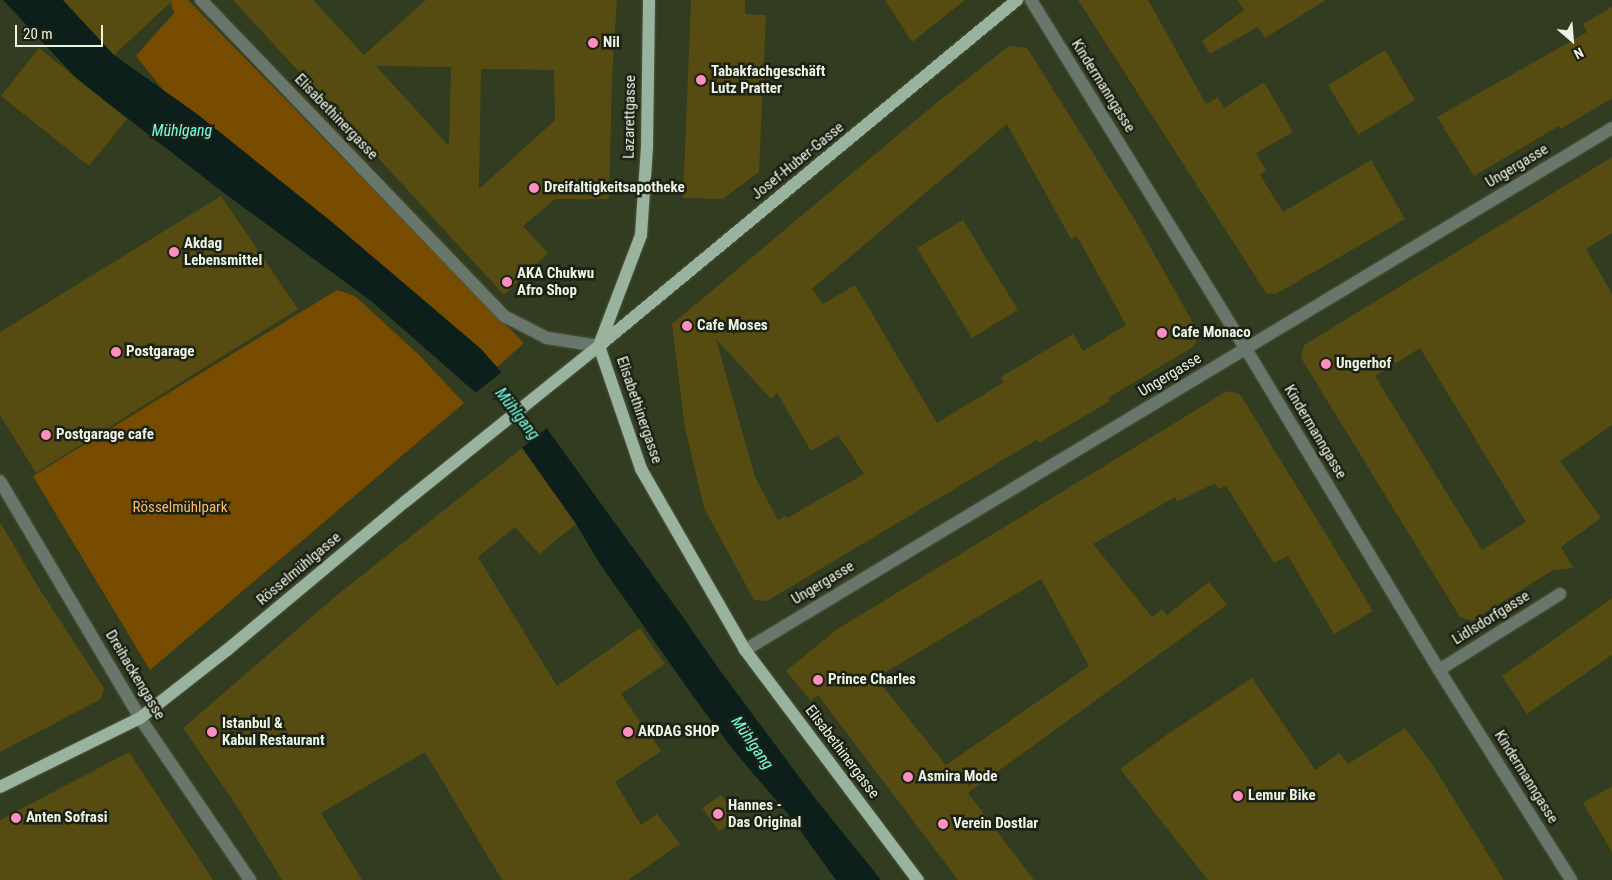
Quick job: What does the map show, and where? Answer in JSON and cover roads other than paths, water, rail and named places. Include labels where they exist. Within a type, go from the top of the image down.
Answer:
[{"type":"main road","name":"Lazarettgasse","points":[[599,346],[641,235],[647,146],[649,0]]},
{"type":"main road","name":"Josef-Huber-Gasse","points":[[599,346],[1016,0]]},
{"type":"main road","name":"Rösselmühlgasse","points":[[0,787],[140,718],[227,650],[406,501],[599,346]]},
{"type":"main road","name":"Elisabethinergasse","points":[[599,346],[641,469],[745,650],[918,880]]},
{"type":"street","name":"Elisabethinergasse","points":[[201,0],[504,316],[546,338],[599,346]]},
{"type":"street","name":"Kindermanngasse","points":[[1031,0],[1246,349],[1438,670],[1571,880]]},
{"type":"street","name":"Ungergasse","points":[[745,650],[1612,128]]},
{"type":"street","name":"Dreihackengasse","points":[[0,481],[140,718],[250,880]]},
{"type":"street","name":"Lidlsdorfgasse","points":[[1438,670],[1560,594]]},
{"type":"water","name":"Mühlgang","points":[[3,0],[63,0],[114,55],[197,114],[333,223],[481,349],[545,426],[719,669],[814,797],[881,880],[836,880],[788,814],[734,751],[695,699],[501,418],[476,393],[371,301],[224,193],[77,79]]},
{"type":"place","name":"Nil","points":[[593,43]]},
{"type":"place","name":"Tabakfachgeschäft Lutz Pratter","points":[[701,80]]},
{"type":"place","name":"Dreifaltigkeitsapotheke","points":[[534,188]]},
{"type":"place","name":"Akdag Lebensmittel","points":[[174,252]]},
{"type":"place","name":"AKA Chukwu Afro Shop","points":[[507,282]]},
{"type":"place","name":"Cafe Moses","points":[[687,326]]},
{"type":"place","name":"Cafe Monaco","points":[[1162,333]]},
{"type":"place","name":"Postgarage","points":[[116,352]]},
{"type":"place","name":"Ungerhof","points":[[1326,364]]},
{"type":"place","name":"Postgarage cafe","points":[[46,435]]},
{"type":"place","name":"Prince Charles","points":[[818,680]]},
{"type":"place","name":"Istanbul & Kabul Restaurant","points":[[212,732]]},
{"type":"place","name":"AKDAG SHOP","points":[[628,732]]},
{"type":"place","name":"Asmira Mode","points":[[908,777]]},
{"type":"place","name":"Lemur Bike","points":[[1238,796]]},
{"type":"place","name":"Hannes - Das Original","points":[[718,814]]},
{"type":"place","name":"Anten Sofrasi","points":[[16,818]]},
{"type":"place","name":"Verein Dostlar","points":[[943,824]]},
{"type":"park label","name":"Rösselmühlpark","points":[[180,508]]}]
